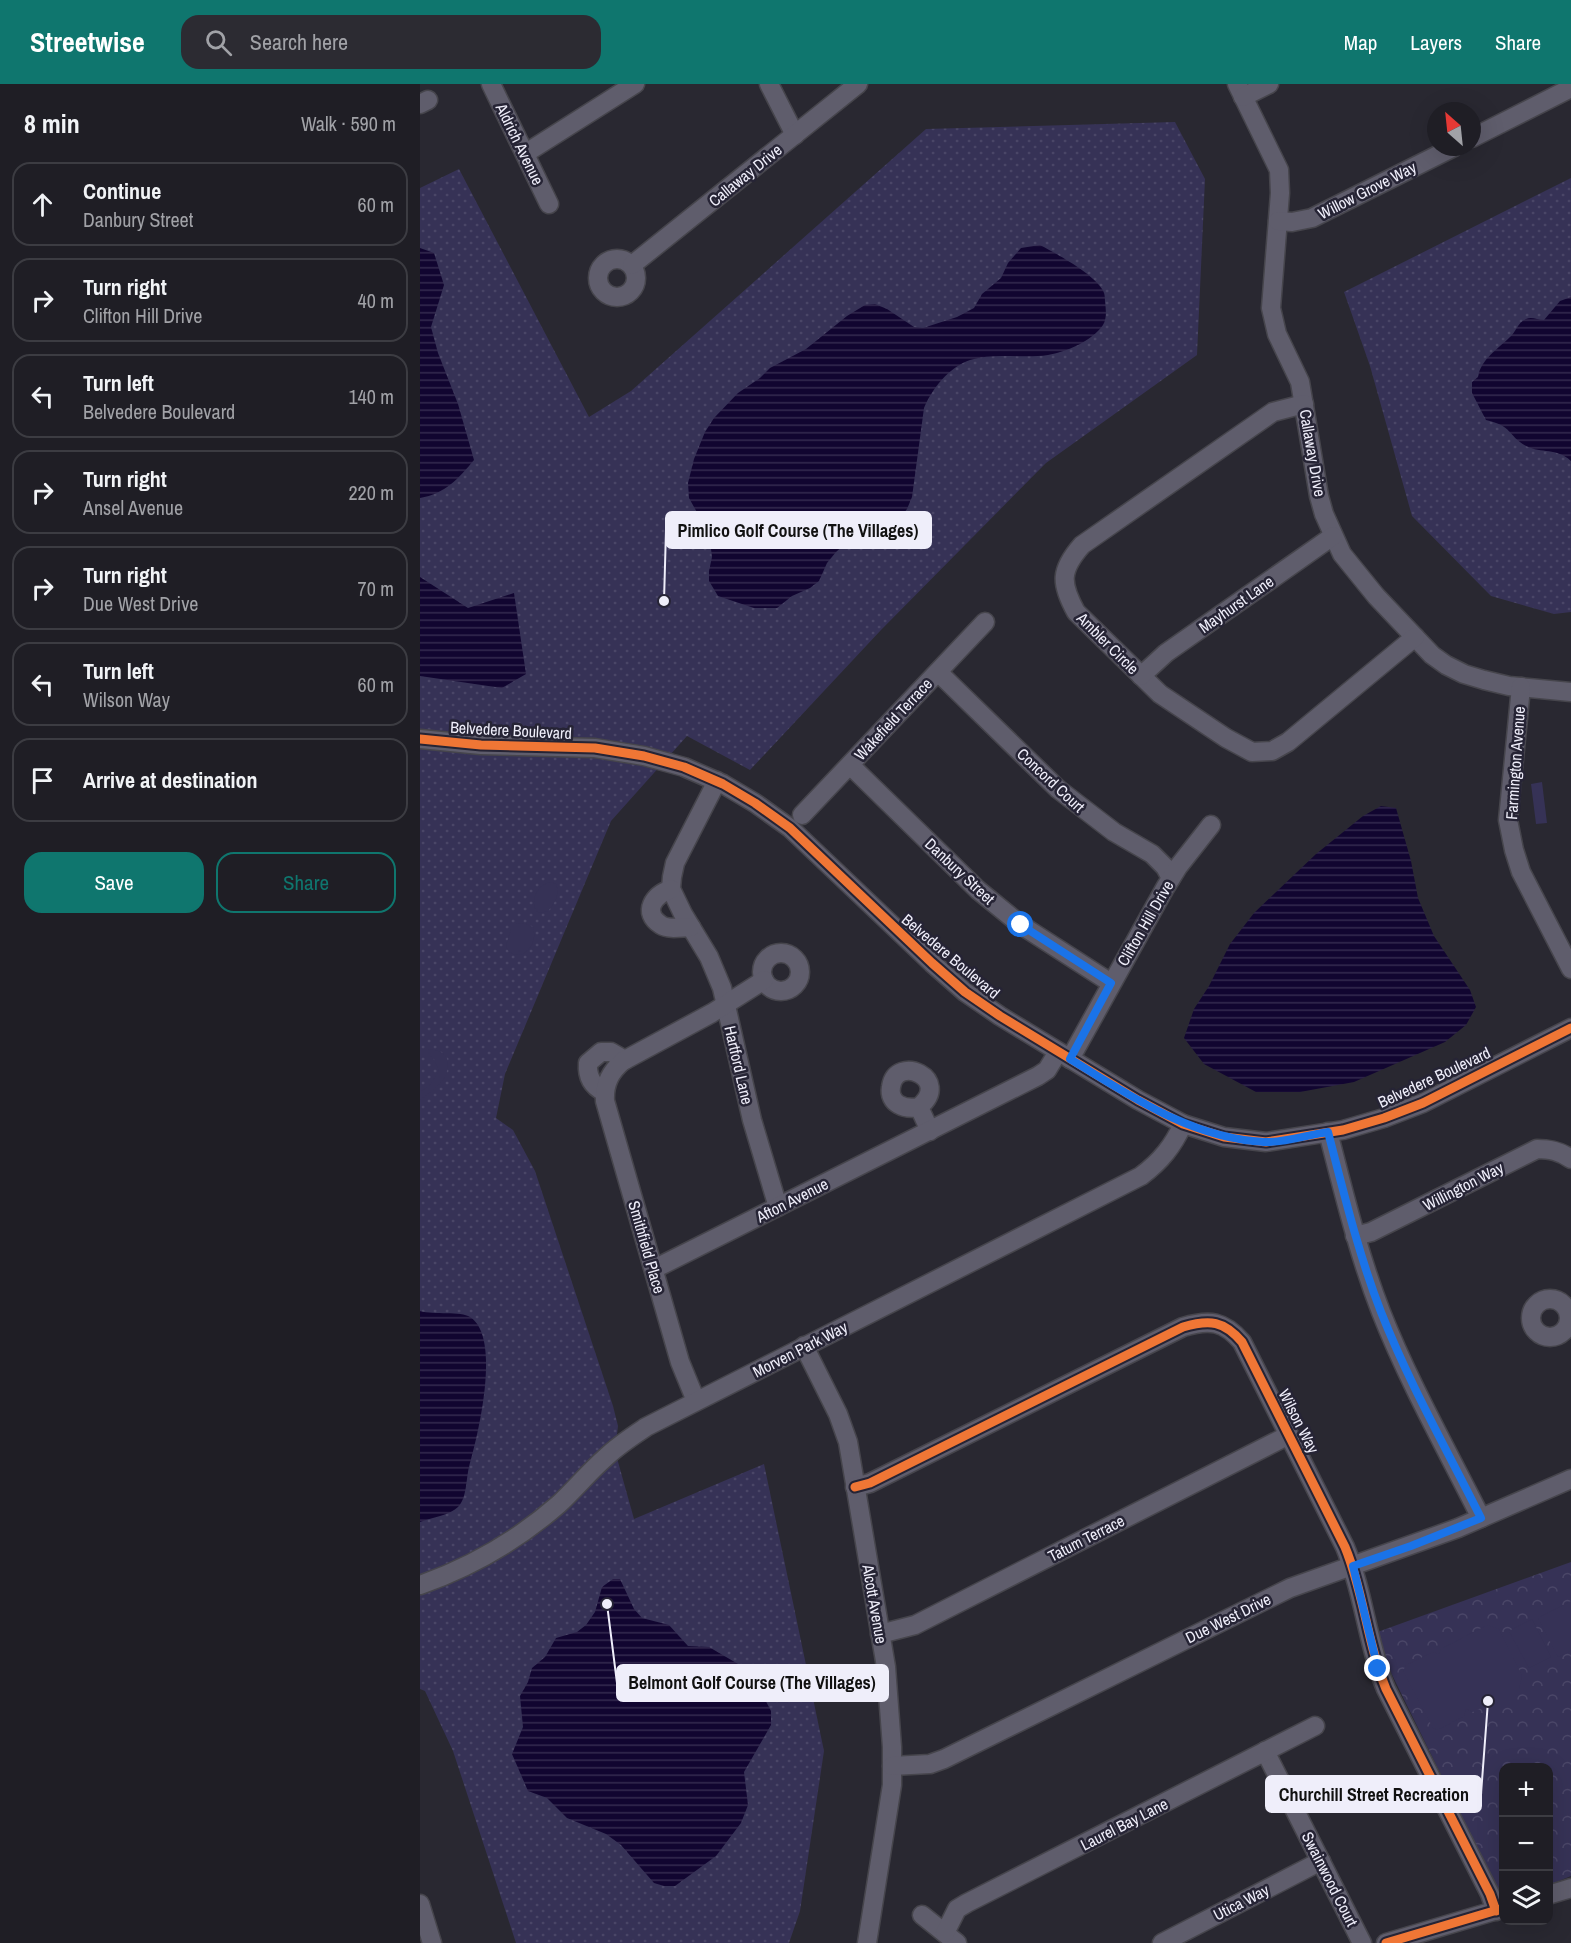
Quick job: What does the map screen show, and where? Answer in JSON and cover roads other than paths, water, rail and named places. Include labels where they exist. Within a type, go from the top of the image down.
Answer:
[{"type":"street","name":"Aldrich Avenue","points":[[491,84],[549,204]]},
{"type":"street","points":[[769,84],[795,135]]},
{"type":"street","name":"Callaway Drive","points":[[632,265],[858,84]]},
{"type":"street","points":[[1240,90],[1269,84]]},
{"type":"street","points":[[526,153],[632,85]]},
{"type":"street","points":[[1481,133],[1571,88]]},
{"type":"street","name":"Callaway Drive","points":[[1240,90],[1279,170],[1281,181],[1271,308],[1277,334],[1300,382],[1324,514],[1342,554],[1415,637],[1432,655],[1446,665],[1464,674],[1501,684],[1571,692]]},
{"type":"street","name":"Willow Grove Way","points":[[1278,221],[1292,222],[1311,218],[1436,156]]},
{"type":"street","name":"Ambler Circle","points":[[1304,404],[1273,412],[1082,545],[1070,560],[1064,578],[1067,596],[1076,612],[1160,694],[1251,752],[1272,751],[1288,742],[1415,637]]},
{"type":"street","name":"Mayhurst Lane","points":[[1141,676],[1166,653],[1334,536]]},
{"type":"street","name":"Wakefield Terrace","points":[[802,815],[985,622]]},
{"type":"street","name":"Concord Court","points":[[938,672],[1058,789],[1114,832],[1152,854],[1165,867],[1171,878]]},
{"type":"street","name":"Farmington Avenue","points":[[1521,687],[1511,791],[1510,828],[1521,872],[1571,969]]},
{"type":"street","name":"Belvedere Boulevard","points":[[420,739],[481,745],[595,748],[644,756],[684,767],[717,782],[754,802],[790,828],[884,919],[965,992],[1138,1101],[1182,1124],[1224,1137],[1266,1142],[1343,1130],[1384,1118],[1423,1103],[1571,1028]]},
{"type":"street","name":"Danbury Street","points":[[850,765],[978,890],[1021,925],[1111,983]]},
{"type":"street","points":[[691,927],[663,926],[656,920],[652,911],[652,903],[657,896],[671,889],[675,863],[717,782]]},
{"type":"street","name":"Clifton Hill Drive","points":[[1064,1056],[1111,983],[1171,878],[1211,825]]},
{"type":"street","name":"Hartford Lane","points":[[671,889],[717,974],[752,1120],[778,1207]]},
{"type":"street","points":[[604,1092],[614,1069],[625,1060],[726,1005],[764,981]]},
{"type":"street","name":"Smithfield Place","points":[[625,1060],[611,1052],[602,1052],[588,1063],[588,1072],[598,1089],[604,1092],[680,1362],[696,1401]]},
{"type":"street","name":"Afton Avenue","points":[[654,1269],[1038,1076],[1064,1056]]},
{"type":"street","points":[[919,1107],[930,1131]]},
{"type":"street","name":"Morven Park Way","points":[[420,1585],[458,1569],[513,1539],[561,1503],[623,1442],[696,1401],[1141,1176],[1164,1156],[1174,1142],[1182,1124]]},
{"type":"street","points":[[1328,1132],[1355,1236],[1395,1347],[1481,1518]]},
{"type":"street","name":"Willington Way","points":[[1355,1236],[1371,1232],[1537,1149],[1563,1153],[1571,1159]]},
{"type":"street","name":"Wilson Way","points":[[855,1487],[870,1483],[1183,1327],[1200,1322],[1217,1323],[1231,1329],[1242,1342],[1345,1547],[1353,1566],[1378,1669],[1386,1689],[1499,1908]]},
{"type":"street","name":"Alcott Avenue","points":[[804,1346],[843,1426],[848,1442],[890,1705],[892,1766],[883,1850],[867,1943]]},
{"type":"street","name":"Tatum Terrace","points":[[880,1634],[915,1625],[1289,1435]]},
{"type":"street","name":"Due West Drive","points":[[892,1766],[930,1764],[944,1759],[1290,1588],[1411,1546],[1571,1479]]},
{"type":"street","name":"Laurel Bay Lane","points":[[951,1938],[957,1909],[967,1903],[1315,1726]]},
{"type":"street","name":"Swainwood Court","points":[[1265,1751],[1362,1943]]},
{"type":"street","name":"Utica Way","points":[[1162,1943],[1321,1861]]},
{"type":"street","points":[[1553,1893],[1571,1888]]},
{"type":"street","points":[[420,1904],[432,1943]]},
{"type":"street","points":[[1386,1943],[1499,1910]]},
{"type":"street","points":[[922,1915],[951,1938]]},
{"type":"place","name":"Pimlico Golf Course (The Villages)","points":[[664,601]]},
{"type":"place","name":"Belmont Golf Course (The Villages)","points":[[607,1604]]},
{"type":"place","name":"Churchill Street Recreation","points":[[1488,1701]]}]
